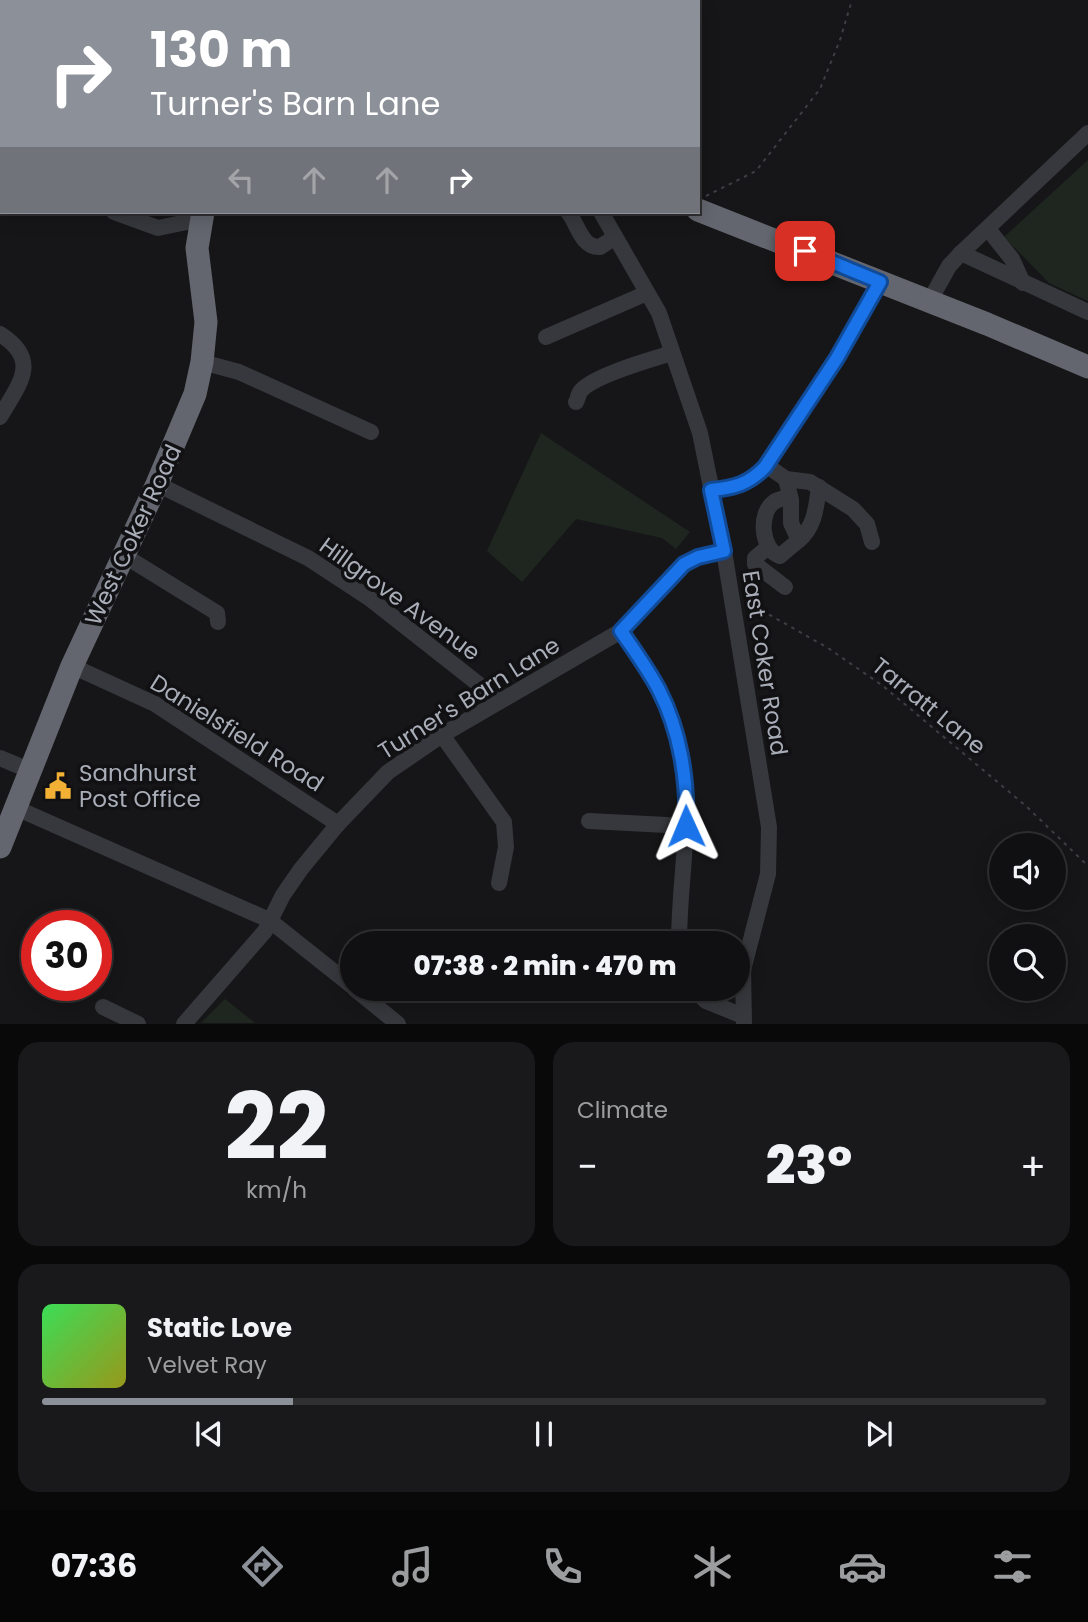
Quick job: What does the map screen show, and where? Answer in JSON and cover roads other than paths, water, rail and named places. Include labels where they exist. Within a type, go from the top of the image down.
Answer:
[{"type":"highway","points":[[700,211],[1088,367]]},
{"type":"highway","name":"West Coker Road","points":[[0,847],[72,666],[187,415],[202,362],[206,322],[197,248],[202,216]]},
{"type":"street","points":[[929,302],[946,272],[961,253],[1088,133]]},
{"type":"street","points":[[120,214],[158,228],[202,216]]},
{"type":"street","points":[[569,214],[590,246],[600,247],[615,237]]},
{"type":"street","name":"East Coker Road","points":[[602,214],[659,313],[700,433],[724,551],[769,827],[768,874],[743,970],[743,1020]]},
{"type":"street","points":[[988,229],[1012,259],[1023,283]]},
{"type":"street","points":[[961,253],[1088,312]]},
{"type":"street","points":[[711,490],[738,486],[750,481],[766,465],[837,358],[880,282]]},
{"type":"street","points":[[546,337],[647,293]]},
{"type":"street","points":[[0,334],[16,344],[23,355],[25,370],[0,417]]},
{"type":"street","points":[[576,402],[580,392],[588,386],[636,364],[672,353]]},
{"type":"street","points":[[202,362],[239,372],[371,432]]},
{"type":"street","points":[[766,465],[786,479],[805,480],[853,509],[867,524],[873,542]]},
{"type":"street","points":[[786,479],[791,523],[799,540]]},
{"type":"street","name":"Hillgrove Avenue","points":[[157,484],[308,558],[369,598],[500,701]]},
{"type":"street","points":[[790,497],[774,501],[767,512],[763,534],[768,547],[775,555],[780,556],[808,532],[815,515],[818,487]]},
{"type":"street","points":[[768,547],[755,558],[755,564],[785,587]]},
{"type":"street","name":"Turner's Barn Lane","points":[[184,1024],[265,932],[283,895],[301,869],[338,824],[388,772],[442,736],[621,631],[684,564],[698,557],[724,551]]},
{"type":"street","points":[[123,555],[217,613],[218,622]]},
{"type":"street","points":[[621,631],[659,690],[673,721],[683,767],[687,805],[680,931]]},
{"type":"street","name":"Danielsfield Road","points":[[72,666],[155,704],[338,824]]},
{"type":"street","points":[[442,736],[504,822],[506,847],[498,883]]},
{"type":"street","points":[[0,758],[31,771]]},
{"type":"street","points":[[16,808],[269,920],[340,977]]},
{"type":"street","points":[[589,821],[686,826]]},
{"type":"street","points":[[369,1001],[398,1024]]},
{"type":"street","points":[[706,1001],[743,1020]]},
{"type":"street","points":[[103,1007],[138,1024]]},
{"type":"place","name":"Sandhurst Post Office","points":[[58,786]]}]
